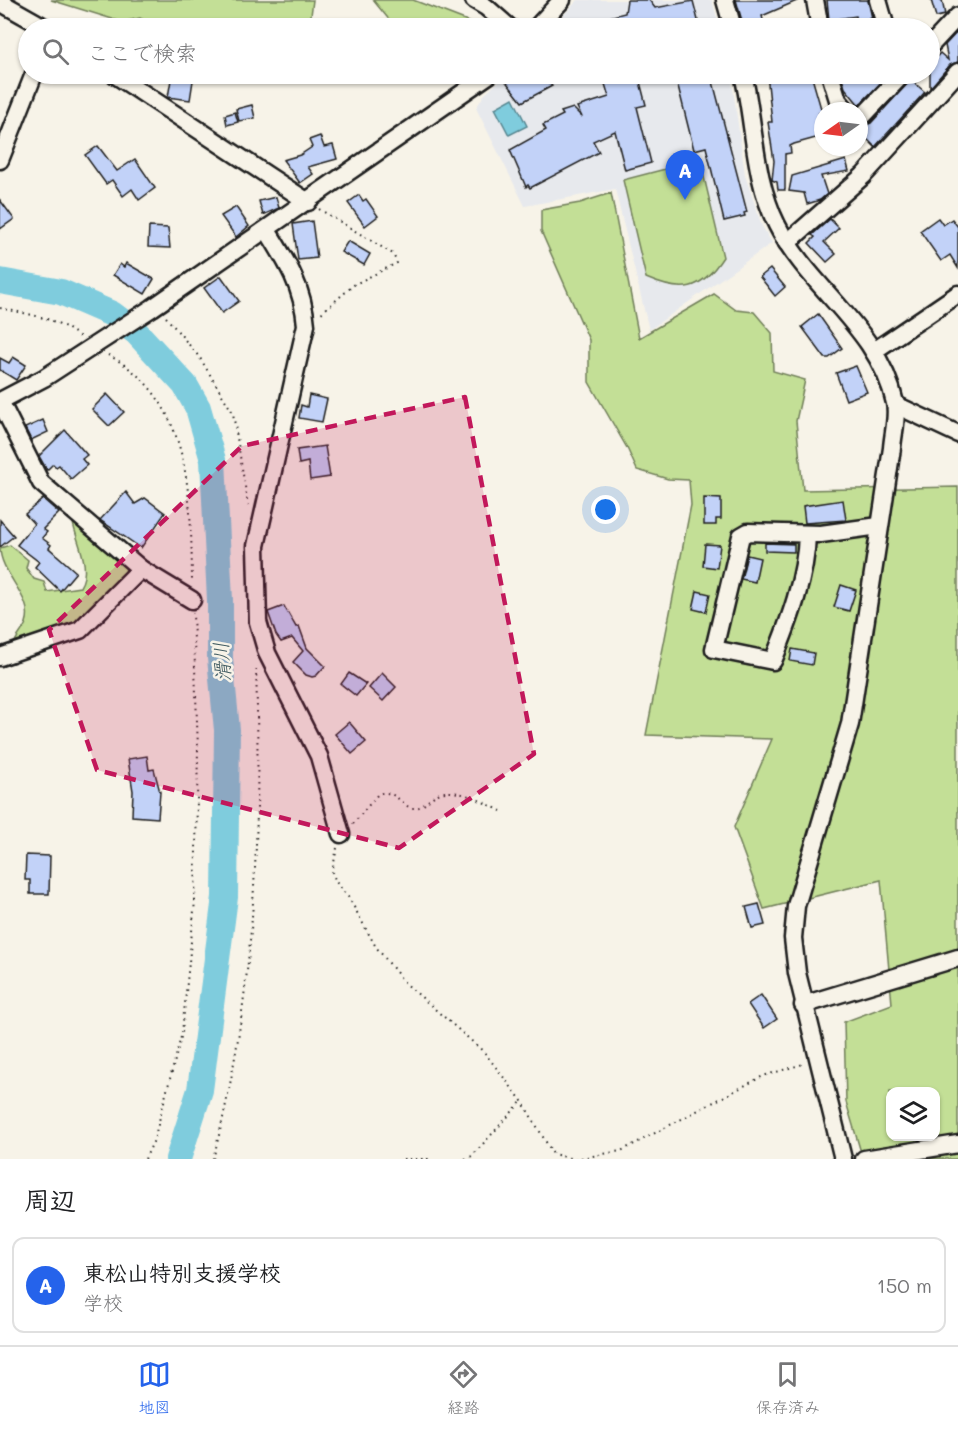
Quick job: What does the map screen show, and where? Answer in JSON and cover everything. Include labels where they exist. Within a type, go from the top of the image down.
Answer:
[{"type":"street","points":[[545,18],[562,0]]},
{"type":"street","points":[[725,0],[730,18]]},
{"type":"street","points":[[815,0],[818,18]]},
{"type":"street","points":[[878,0],[883,18]]},
{"type":"street","points":[[0,2],[28,18]]},
{"type":"street","points":[[484,2],[500,18]]},
{"type":"street","points":[[940,35],[958,16]]},
{"type":"street","points":[[787,243],[863,176],[958,72]]},
{"type":"street","points":[[0,160],[30,84]]},
{"type":"street","points":[[129,84],[308,202]]},
{"type":"street","points":[[192,600],[141,569],[41,483],[2,397],[44,378],[96,345],[308,202],[476,84]]},
{"type":"street","points":[[745,84],[758,173],[769,206],[787,243],[853,321],[874,351],[896,405],[892,448],[850,724],[795,906],[793,938],[803,1005],[843,1159]]},
{"type":"street","points":[[833,84],[840,102]]},
{"type":"street","points":[[868,108],[893,84]]},
{"type":"street","points":[[267,230],[292,269],[301,290],[306,326],[256,546],[258,622],[267,653],[319,756],[342,834]]},
{"type":"street","points":[[874,351],[958,294]]},
{"type":"street","points":[[896,405],[958,434]]},
{"type":"street","points":[[807,535],[807,549],[787,628],[773,661],[714,649],[741,536],[748,532],[807,535],[879,526]]},
{"type":"street","points":[[0,657],[80,630],[141,569]]},
{"type":"street","points":[[803,1005],[958,958]]},
{"type":"street","points":[[864,1159],[958,1144]]},
{"type":"path","points":[[306,326],[355,284],[396,263],[393,254],[385,248],[308,202]]},
{"type":"path","points":[[155,306],[200,358],[232,413],[250,515]]},
{"type":"path","points":[[0,308],[35,314],[65,324],[123,363],[149,387],[168,419],[182,453],[191,510],[198,749],[195,901],[182,1033],[154,1140],[145,1159]]},
{"type":"path","points":[[213,1159],[232,1074],[245,989],[258,793],[256,667]]},
{"type":"path","points":[[501,811],[482,801],[448,792],[435,795],[424,806],[410,808],[392,794],[383,792],[378,794],[364,813],[342,834],[332,872],[336,882],[366,925],[376,947],[404,982],[484,1053],[522,1101],[553,1154],[574,1159],[621,1151],[763,1076],[817,1060]]},
{"type":"path","points":[[465,1159],[472,1156],[522,1101]]},
{"type":"path","points":[[403,1159],[418,1157],[431,1159]]},
{"type":"highlighted area","points":[[465,397],[534,754],[399,848],[97,770],[49,630],[242,446]]},
{"type":"shaded area","points":[[578,0],[712,0],[717,18],[561,18]]},
{"type":"shaded area","points":[[496,84],[732,84],[745,175],[762,226],[772,243],[649,330],[615,189],[525,206],[476,108],[484,95]]},
{"type":"green space","points":[[51,0],[313,0],[311,18],[109,18]]},
{"type":"green space","points":[[373,0],[413,0],[460,18],[388,18]]},
{"type":"green space","points":[[700,160],[723,257],[707,277],[690,286],[671,286],[646,278],[623,180]]},
{"type":"green space","points":[[611,193],[639,338],[714,294],[736,310],[754,312],[772,333],[773,371],[805,380],[796,421],[803,490],[958,487],[958,1159],[863,1159],[846,1102],[844,1022],[892,1004],[881,880],[764,909],[734,827],[772,739],[646,735],[691,505],[689,480],[668,479],[637,470],[589,382],[589,340],[541,231],[541,210],[580,203]]},
{"type":"green space","points":[[77,519],[126,564],[125,577],[78,624],[14,644],[26,623],[26,605],[5,567],[0,548],[10,545],[28,560],[26,568],[34,579],[44,582],[47,592],[80,587],[85,572],[83,555],[73,523]]},
{"type":"water","points":[[513,98],[527,126],[509,135],[495,108]]},
{"type":"building","points":[[627,0],[649,0],[655,8],[693,1],[697,18],[605,18],[625,13]]},
{"type":"building","points":[[736,0],[799,0],[762,16],[762,18],[741,18]]},
{"type":"building","points":[[827,0],[868,0],[872,18],[856,18],[856,16],[829,18]]},
{"type":"building","points":[[931,0],[942,0],[945,15],[936,17]]},
{"type":"building","points":[[958,31],[958,62],[950,65],[940,76],[940,53],[948,60],[945,45]]},
{"type":"building","points":[[170,84],[192,84],[190,100],[168,97]]},
{"type":"building","points":[[508,84],[550,84],[552,86],[522,102]]},
{"type":"building","points":[[605,84],[641,84],[646,105],[637,107],[651,163],[625,170],[615,131],[593,141],[599,152],[530,188],[528,185],[526,187],[510,150],[546,130],[543,125],[563,115],[561,112],[573,108],[582,117],[577,107],[609,97]]},
{"type":"building","points":[[678,84],[714,84],[747,212],[744,213],[745,216],[724,221],[706,147],[694,150]]},
{"type":"building","points":[[768,84],[814,84],[819,102],[814,102],[814,138],[790,146],[791,153],[785,154],[785,190],[778,190],[777,182],[772,180],[774,161],[768,122],[772,122]]},
{"type":"building","points":[[844,84],[879,84],[862,102],[857,102]]},
{"type":"building","points":[[907,84],[916,84],[925,92],[875,147],[868,140],[868,124]]},
{"type":"building","points":[[252,105],[255,118],[239,121],[236,109]]},
{"type":"building","points":[[235,112],[238,122],[227,125],[225,115]]},
{"type":"building","points":[[320,136],[324,147],[333,145],[337,159],[308,167],[313,174],[300,183],[283,160],[300,155],[312,147],[309,140]]},
{"type":"building","points":[[98,146],[117,171],[135,159],[155,188],[139,200],[132,189],[123,196],[112,180],[106,184],[85,155]]},
{"type":"building","points":[[846,160],[849,171],[821,176],[827,194],[820,200],[807,204],[804,193],[789,191],[792,176]]},
{"type":"building","points":[[359,195],[363,201],[366,199],[378,216],[365,226],[348,203]]},
{"type":"building","points":[[276,197],[279,208],[263,215],[259,201]]},
{"type":"building","points":[[0,200],[14,219],[0,229]]},
{"type":"building","points":[[236,207],[249,226],[236,237],[221,216]]},
{"type":"building","points":[[938,218],[943,225],[952,219],[958,227],[958,268],[950,255],[941,261],[920,231]]},
{"type":"building","points":[[830,219],[839,228],[824,242],[836,254],[827,262],[809,243],[815,237],[812,235]]},
{"type":"building","points":[[312,221],[317,258],[298,260],[293,224]]},
{"type":"building","points":[[149,227],[168,228],[170,248],[148,247]]},
{"type":"building","points":[[348,241],[370,254],[364,265],[341,252]]},
{"type":"building","points":[[126,263],[154,279],[145,294],[113,275],[120,264],[124,267]]},
{"type":"building","points":[[770,269],[785,287],[775,296],[760,277]]},
{"type":"building","points":[[221,276],[239,301],[222,313],[204,288]]},
{"type":"building","points":[[818,314],[842,348],[829,358],[825,358],[802,327]]},
{"type":"building","points":[[13,357],[26,365],[16,380],[0,370],[0,358],[9,363]]},
{"type":"building","points":[[856,366],[867,392],[846,400],[836,373]]},
{"type":"building","points":[[107,394],[124,412],[109,426],[92,409]]},
{"type":"building","points":[[309,395],[327,399],[322,422],[299,418],[301,405],[307,407]]},
{"type":"building","points":[[43,420],[48,432],[31,440],[25,428]]},
{"type":"building","points":[[65,430],[87,455],[82,459],[87,465],[71,479],[59,465],[56,467],[53,464],[47,470],[39,456]]},
{"type":"building","points":[[325,446],[330,477],[310,480],[308,462],[299,464],[297,450]]},
{"type":"building","points":[[126,492],[135,504],[145,498],[165,513],[141,548],[100,520]]},
{"type":"building","points":[[704,498],[721,499],[721,519],[716,519],[716,525],[704,525]]},
{"type":"building","points":[[43,499],[59,513],[43,529],[47,532],[42,538],[51,545],[49,548],[76,572],[60,591],[35,567],[39,562],[17,545],[34,524],[25,514]]},
{"type":"building","points":[[843,500],[846,520],[805,523],[803,506]]},
{"type":"building","points":[[0,520],[14,536],[0,547]]},
{"type":"building","points":[[765,543],[794,544],[794,552],[765,551]]},
{"type":"building","points":[[705,544],[720,545],[717,568],[703,566]]},
{"type":"building","points":[[747,555],[760,558],[755,582],[741,579]]},
{"type":"building","points":[[841,585],[856,590],[849,611],[834,607]]},
{"type":"building","points":[[697,591],[710,594],[706,612],[693,609]]},
{"type":"building","points":[[284,606],[296,627],[299,626],[307,648],[325,666],[316,676],[306,675],[293,662],[303,651],[292,638],[281,642],[276,635],[268,612]]},
{"type":"building","points":[[792,649],[814,653],[812,665],[790,661]]},
{"type":"building","points":[[349,673],[366,684],[356,696],[341,684]]},
{"type":"building","points":[[382,673],[396,687],[383,701],[369,688]]},
{"type":"building","points":[[349,722],[366,742],[352,754],[335,734]]},
{"type":"building","points":[[147,756],[149,770],[154,769],[160,792],[158,818],[132,816],[133,791],[128,759]]},
{"type":"building","points":[[26,855],[50,856],[49,894],[30,894],[30,880],[25,880]]},
{"type":"building","points":[[759,904],[765,925],[752,928],[746,907]]},
{"type":"building","points":[[761,995],[777,1019],[764,1028],[748,1004]]},
{"type":"waterway","name":"滑川","points":[[0,281],[61,292],[112,314],[136,332],[185,385],[198,408],[213,460],[220,600],[220,658],[227,730],[225,897],[200,1090],[178,1159]]},
{"type":"place","name":"東松山特別支援学校","points":[[685,200]]}]
